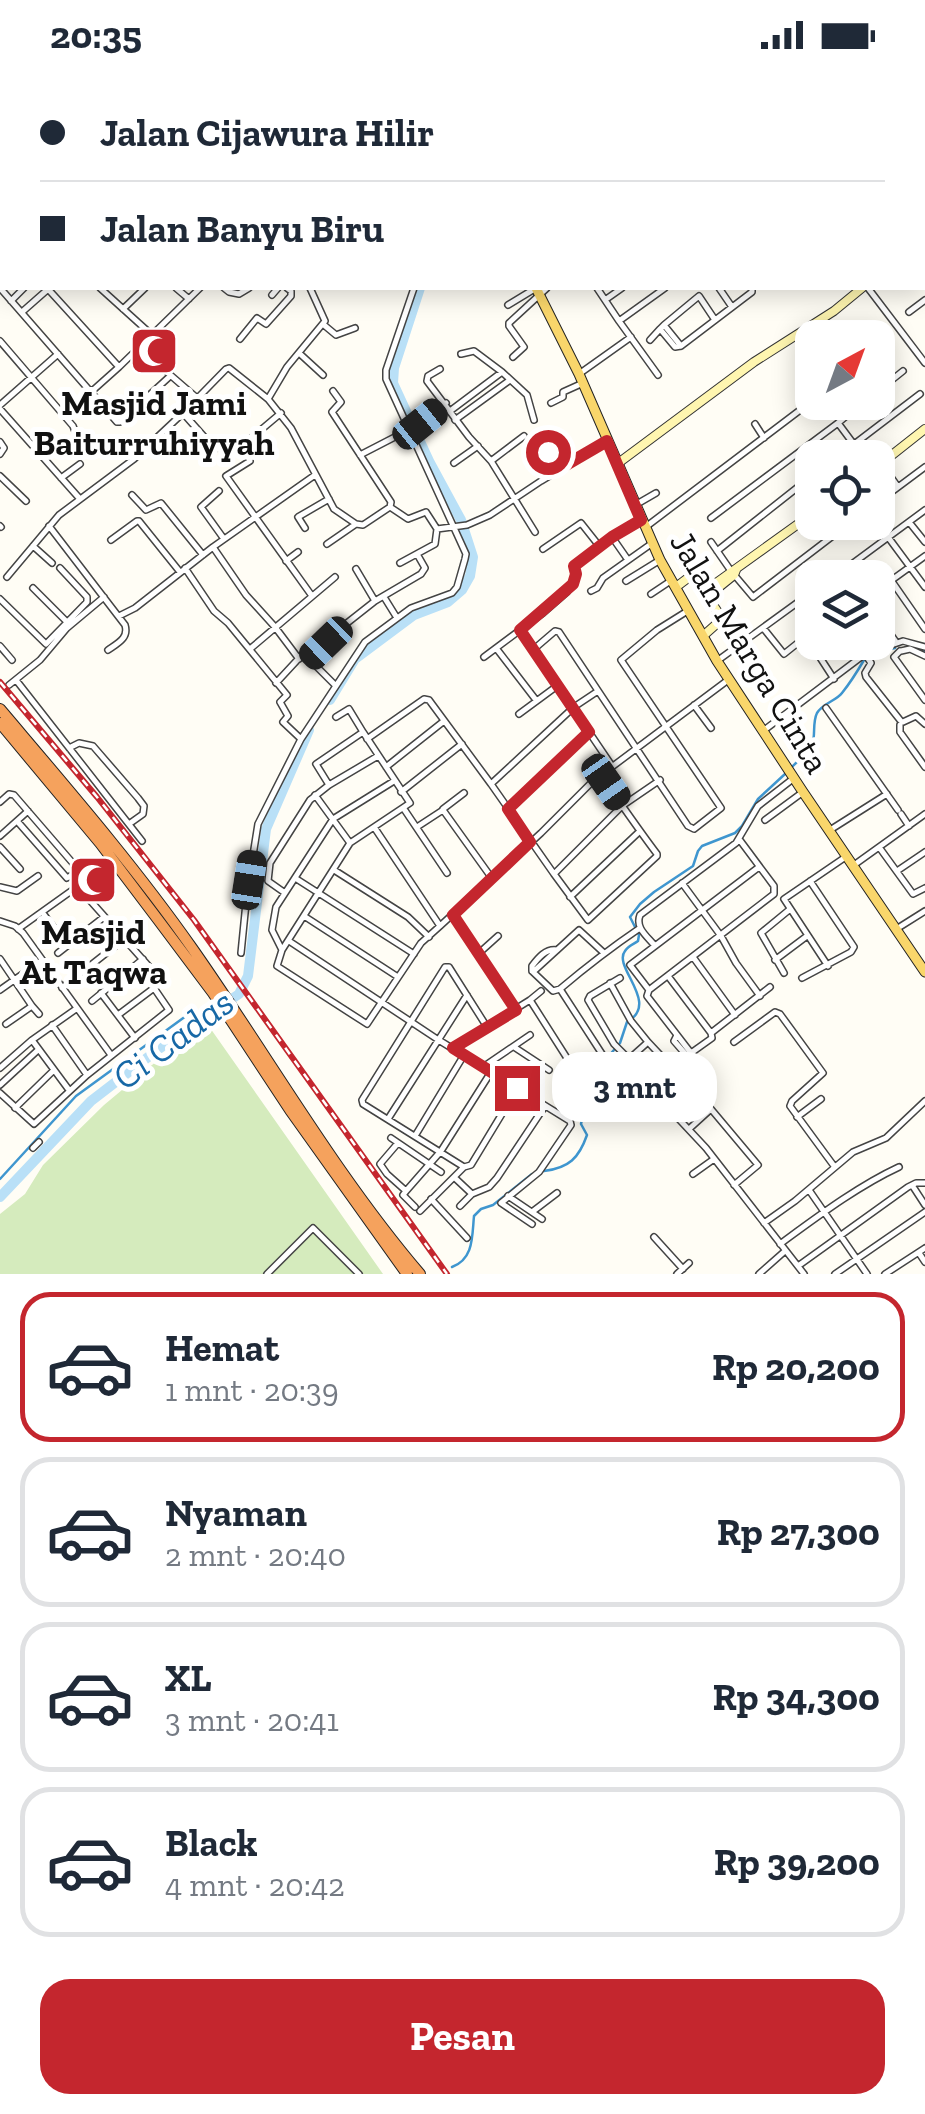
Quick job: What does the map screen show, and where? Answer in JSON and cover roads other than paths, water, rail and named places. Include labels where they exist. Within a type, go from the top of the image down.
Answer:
[{"type":"highway","points":[[0,710],[161,905],[230,1012],[357,1193],[420,1274]]},
{"type":"highway","points":[[0,723],[100,842],[216,991]]},
{"type":"highway","points":[[230,1012],[290,1110],[407,1274]]},
{"type":"main road","name":"Jalan Marga Cinta","points":[[539,290],[651,544],[688,610],[763,731],[925,972]]},
{"type":"street","points":[[2,290],[119,422],[168,376],[198,399]]},
{"type":"street","points":[[11,301],[22,290]]},
{"type":"street","points":[[22,312],[47,290]]},
{"type":"street","points":[[51,290],[120,368]]},
{"type":"street","points":[[102,290],[152,335]]},
{"type":"street","points":[[123,309],[143,290]]},
{"type":"street","points":[[178,290],[189,299]]},
{"type":"street","points":[[92,392],[198,290]]},
{"type":"street","points":[[272,295],[276,290]]},
{"type":"street","points":[[240,339],[257,318],[266,324],[291,296],[290,290]]},
{"type":"street","points":[[268,400],[299,352],[324,325],[325,319],[311,290]]},
{"type":"street","points":[[241,953],[258,824],[301,738],[365,642],[420,604],[448,596],[457,587],[466,554],[412,427],[388,387],[386,370],[413,290]]},
{"type":"street","points":[[508,305],[537,290]]},
{"type":"street","points":[[513,356],[524,347],[509,323],[538,290]]},
{"type":"street","points":[[598,290],[658,375]]},
{"type":"street","points":[[605,300],[619,290]]},
{"type":"street","points":[[620,320],[663,290]]},
{"type":"street","points":[[694,290],[716,320]]},
{"type":"street","points":[[720,290],[732,307]]},
{"type":"street","points":[[662,327],[680,346],[752,290]]},
{"type":"street","points":[[620,468],[786,340],[866,290]]},
{"type":"street","points":[[868,290],[925,363]]},
{"type":"street","points":[[650,340],[699,296]]},
{"type":"street","points":[[909,312],[922,302],[925,311]]},
{"type":"street","points":[[324,325],[336,335],[356,328]]},
{"type":"street","points":[[551,402],[563,397],[564,392],[631,337]]},
{"type":"street","points":[[0,341],[73,426],[90,452]]},
{"type":"street","points":[[461,354],[474,351],[502,372],[528,398],[534,420]]},
{"type":"street","points":[[299,352],[323,375]]},
{"type":"street","points":[[58,354],[0,407],[80,499]]},
{"type":"street","points":[[7,577],[49,526],[134,460],[228,368],[281,413],[339,514],[364,525],[390,506]]},
{"type":"street","points":[[440,369],[427,380],[491,460],[535,532]]},
{"type":"street","points":[[895,377],[903,371]]},
{"type":"street","points":[[450,411],[502,372]]},
{"type":"street","points":[[456,420],[510,380]]},
{"type":"street","points":[[333,391],[342,402],[332,412],[351,437],[390,506]]},
{"type":"street","points":[[859,440],[920,394]]},
{"type":"street","points":[[360,455],[446,403]]},
{"type":"street","points":[[281,413],[243,445],[250,461],[226,476],[312,596]]},
{"type":"street","points":[[183,414],[215,449]]},
{"type":"street","points":[[484,657],[566,592],[576,576],[573,566],[612,537],[642,524],[795,414]]},
{"type":"street","points":[[711,518],[842,420]]},
{"type":"street","points":[[838,423],[851,440]]},
{"type":"street","points":[[755,424],[764,438]]},
{"type":"street","points":[[895,452],[925,429]]},
{"type":"street","points":[[491,460],[524,436]]},
{"type":"street","points":[[438,529],[467,525],[490,515],[581,458],[605,436]]},
{"type":"street","points":[[540,437],[559,469]]},
{"type":"street","points":[[0,442],[4,448],[0,454]]},
{"type":"street","points":[[454,463],[478,446]]},
{"type":"street","points":[[61,478],[80,464]]},
{"type":"street","points":[[895,489],[925,467]]},
{"type":"street","points":[[119,616],[315,474]]},
{"type":"street","points":[[0,476],[26,501]]},
{"type":"street","points":[[895,483],[898,487]]},
{"type":"street","points":[[717,551],[795,489]]},
{"type":"street","points":[[219,491],[200,506],[224,539]]},
{"type":"street","points":[[635,505],[656,493]]},
{"type":"street","points":[[132,494],[146,510],[161,503],[203,554]]},
{"type":"street","points":[[305,528],[298,517],[328,499]]},
{"type":"street","points":[[390,506],[408,518],[426,512],[438,529],[435,544],[400,563]]},
{"type":"street","points":[[895,531],[925,510]]},
{"type":"street","points":[[111,540],[140,521],[287,695],[280,702],[288,716],[284,722],[301,738]]},
{"type":"street","points":[[909,522],[925,542]]},
{"type":"street","points":[[543,549],[582,523],[600,547]]},
{"type":"street","points":[[327,544],[356,524]]},
{"type":"street","points":[[49,526],[119,616],[126,631],[108,650]]},
{"type":"street","points":[[706,593],[795,527]]},
{"type":"street","points":[[612,537],[628,560]]},
{"type":"street","points":[[711,542],[754,597],[828,540]]},
{"type":"street","points":[[857,560],[883,540]]},
{"type":"street","points":[[891,540],[925,586]]},
{"type":"street","points":[[591,591],[651,544]]},
{"type":"street","points":[[33,546],[52,563]]},
{"type":"street","points":[[213,547],[298,660]]},
{"type":"street","points":[[286,561],[298,552]]},
{"type":"street","points":[[309,659],[375,601],[424,570],[417,554]]},
{"type":"street","points":[[895,576],[925,556]]},
{"type":"street","points":[[626,581],[660,560]]},
{"type":"street","points":[[0,599],[46,644],[88,600],[60,568]]},
{"type":"street","points":[[356,569],[375,601]]},
{"type":"street","points":[[651,594],[693,576],[722,618],[703,636]]},
{"type":"street","points":[[250,649],[334,577]]},
{"type":"street","points":[[895,587],[925,629]]},
{"type":"street","points":[[32,588],[66,622]]},
{"type":"street","points":[[9,685],[40,660],[66,628],[104,597]]},
{"type":"street","points":[[384,597],[396,618]]},
{"type":"street","points":[[718,661],[795,605]]},
{"type":"street","points":[[534,650],[558,631],[688,826],[694,829],[722,808],[622,660],[688,610]]},
{"type":"street","points":[[764,628],[784,654],[808,638],[834,680]]},
{"type":"street","points":[[520,630],[612,766]]},
{"type":"street","points":[[895,640],[900,651]]},
{"type":"street","points":[[897,643],[925,647]]},
{"type":"street","points":[[0,646],[12,660]]},
{"type":"street","points":[[496,648],[536,700]]},
{"type":"street","points":[[923,657],[907,648],[894,656],[925,700]]},
{"type":"street","points":[[276,683],[303,655],[336,685]]},
{"type":"street","points":[[763,731],[857,660]]},
{"type":"street","points":[[868,660],[866,677],[901,722],[900,732],[925,768]]},
{"type":"street","points":[[336,717],[350,709],[410,803],[350,843],[282,950],[277,965],[365,1024],[429,936],[491,877],[612,766],[730,679]]},
{"type":"street","points":[[16,680],[142,841]]},
{"type":"street","points":[[518,714],[558,686]]},
{"type":"street","points":[[492,784],[599,690]]},
{"type":"street","points":[[329,786],[316,765],[424,699],[432,704],[492,784],[588,920],[657,857],[600,776]]},
{"type":"street","points":[[694,705],[711,728]]},
{"type":"street","points":[[826,708],[910,826]]},
{"type":"street","points":[[901,722],[916,716],[925,724]]},
{"type":"street","points":[[386,767],[444,721]]},
{"type":"street","points":[[508,809],[589,732]]},
{"type":"street","points":[[69,748],[79,743],[94,746],[138,798],[143,814],[130,824]]},
{"type":"street","points":[[402,792],[462,744]]},
{"type":"street","points":[[285,893],[268,881],[269,867],[315,795],[378,756]]},
{"type":"street","points":[[604,952],[581,930],[532,972],[553,991],[560,989],[615,947],[637,930],[640,915],[739,840],[758,806],[791,773]]},
{"type":"street","points":[[554,874],[622,806],[660,780]]},
{"type":"street","points":[[282,950],[272,924],[276,907],[334,819],[394,781]]},
{"type":"street","points":[[765,820],[803,792]]},
{"type":"street","points":[[416,826],[464,793]]},
{"type":"street","points":[[0,802],[9,794],[14,795],[78,872],[68,878],[17,821]]},
{"type":"street","points":[[829,830],[887,794]]},
{"type":"street","points":[[315,795],[350,843]]},
{"type":"street","points":[[404,808],[447,873]]},
{"type":"street","points":[[442,810],[491,877]]},
{"type":"street","points":[[0,836],[28,811]]},
{"type":"street","points":[[828,966],[784,900],[810,881],[879,847],[925,814]]},
{"type":"street","points":[[747,849],[748,825]]},
{"type":"street","points":[[374,826],[440,926]]},
{"type":"street","points":[[570,897],[640,831]]},
{"type":"street","points":[[698,1069],[647,996],[649,990],[774,894],[774,886],[739,840]]},
{"type":"street","points":[[879,847],[914,894],[922,890],[925,900]]},
{"type":"street","points":[[0,848],[20,869]]},
{"type":"street","points":[[897,871],[925,852]]},
{"type":"street","points":[[649,990],[630,965],[759,867]]},
{"type":"street","points":[[334,870],[408,917],[429,936]]},
{"type":"street","points":[[0,887],[17,891],[38,876]]},
{"type":"street","points":[[296,878],[414,954]]},
{"type":"street","points":[[802,978],[851,952],[854,944],[810,881]]},
{"type":"street","points":[[682,883],[760,996]]},
{"type":"street","points":[[18,928],[76,888],[161,980],[118,1015]]},
{"type":"street","points":[[784,973],[761,932],[789,910]]},
{"type":"street","points":[[896,929],[925,911]]},
{"type":"street","points":[[42,912],[67,945]]},
{"type":"street","points":[[453,915],[516,1010]]},
{"type":"street","points":[[304,916],[398,977]]},
{"type":"street","points":[[58,953],[104,918]]},
{"type":"street","points":[[0,921],[18,928],[112,1056]]},
{"type":"street","points":[[57,932],[70,927],[79,937]]},
{"type":"street","points":[[637,930],[654,946]]},
{"type":"street","points":[[478,954],[498,936]]},
{"type":"street","points":[[775,960],[807,936]]},
{"type":"street","points":[[62,988],[124,939]]},
{"type":"street","points":[[290,941],[571,1123],[540,1170],[501,1204],[532,1224]]},
{"type":"street","points":[[693,957],[735,1015]]},
{"type":"street","points":[[0,959],[39,1014]]},
{"type":"street","points":[[92,1001],[143,960]]},
{"type":"street","points":[[0,990],[41,961]]},
{"type":"street","points":[[464,1166],[362,1102],[447,966],[487,1026]]},
{"type":"street","points":[[668,976],[711,1033],[712,1038],[689,1055]]},
{"type":"street","points":[[620,978],[588,1000],[629,1060]]},
{"type":"street","points":[[610,984],[648,1042],[758,1164],[734,1185]]},
{"type":"street","points":[[711,1033],[770,987]]},
{"type":"street","points":[[39,1049],[0,1089],[34,1124],[69,1090],[169,1010],[154,988]]},
{"type":"street","points":[[560,989],[604,1056]]},
{"type":"street","points":[[453,1048],[542,991]]},
{"type":"street","points":[[102,993],[134,1038]]},
{"type":"street","points":[[387,1120],[466,994]]},
{"type":"street","points":[[530,1000],[586,1088]]},
{"type":"street","points":[[6,1024],[32,1006]]},
{"type":"street","points":[[0,1068],[76,1009]]},
{"type":"street","points":[[734,1042],[774,1012],[780,1014],[823,1073],[790,1106],[834,1166]]},
{"type":"street","points":[[52,1025],[87,1075]]},
{"type":"street","points":[[483,1067],[530,1035]]},
{"type":"street","points":[[32,1040],[69,1090]]},
{"type":"street","points":[[618,1071],[648,1042]]},
{"type":"street","points":[[514,1046],[549,1070]]},
{"type":"street","points":[[415,1136],[464,1056]]},
{"type":"street","points":[[670,1064],[646,1083],[714,1159],[804,1274]]},
{"type":"street","points":[[15,1108],[54,1070]]},
{"type":"street","points":[[491,1072],[441,1151],[403,1195],[417,1209],[464,1166],[471,1165],[517,1088]]},
{"type":"street","points":[[797,1117],[821,1099]]},
{"type":"street","points":[[764,1223],[834,1166],[860,1148],[886,1138],[925,1101]]},
{"type":"street","points":[[460,1206],[472,1194],[488,1188],[545,1106]]},
{"type":"street","points":[[689,1129],[712,1109]]},
{"type":"street","points":[[391,1138],[442,1172]]},
{"type":"street","points":[[32,1148],[39,1142]]},
{"type":"street","points":[[398,1143],[380,1164],[406,1191]]},
{"type":"street","points":[[693,1174],[714,1159]]},
{"type":"street","points":[[780,1245],[824,1212],[899,1167]]},
{"type":"street","points":[[456,1179],[472,1194]]},
{"type":"street","points":[[798,1266],[912,1185],[925,1182]]},
{"type":"street","points":[[835,1274],[925,1208],[912,1185]]},
{"type":"street","points":[[488,1188],[495,1194]]},
{"type":"street","points":[[809,1190],[867,1274]]},
{"type":"street","points":[[532,1212],[557,1194]]},
{"type":"street","points":[[508,1196],[542,1219]]},
{"type":"street","points":[[431,1199],[467,1238]]},
{"type":"street","points":[[267,1274],[313,1228],[360,1274]]},
{"type":"street","points":[[654,1237],[683,1269]]},
{"type":"street","points":[[885,1274],[922,1250],[925,1262]]},
{"type":"street","points":[[759,1274],[785,1251]]},
{"type":"waterway","name":"Ci Cadas","points":[[330,700],[355,659],[414,615],[448,602],[470,576],[473,557],[461,520],[393,383],[394,368],[419,290]]},
{"type":"waterway","points":[[907,645],[925,651]]},
{"type":"waterway","points":[[790,769],[812,745],[817,713],[842,693],[864,660]]},
{"type":"waterway","name":"Ci Cadas","points":[[0,1197],[91,1101],[239,994],[248,976],[266,829],[309,730]]},
{"type":"waterway","points":[[544,1171],[566,1164],[580,1150],[587,1135],[581,1124],[586,1107],[604,1076],[607,1058],[620,1043],[627,1022],[636,1014],[638,995],[623,958],[626,949],[638,941],[630,917],[654,892],[693,866],[702,846],[735,833],[758,799],[785,774]]},
{"type":"waterway","points":[[0,1179],[76,1096],[186,1016]]},
{"type":"waterway","points":[[452,1267],[468,1253],[474,1216],[532,1174]]},
{"type":"railway","points":[[0,682],[194,920],[447,1274]]},
{"type":"place","name":"Masjid Jami Baiturruhiyyah","points":[[154,351]]},
{"type":"place","name":"Masjid At Taqwa","points":[[93,880]]}]
